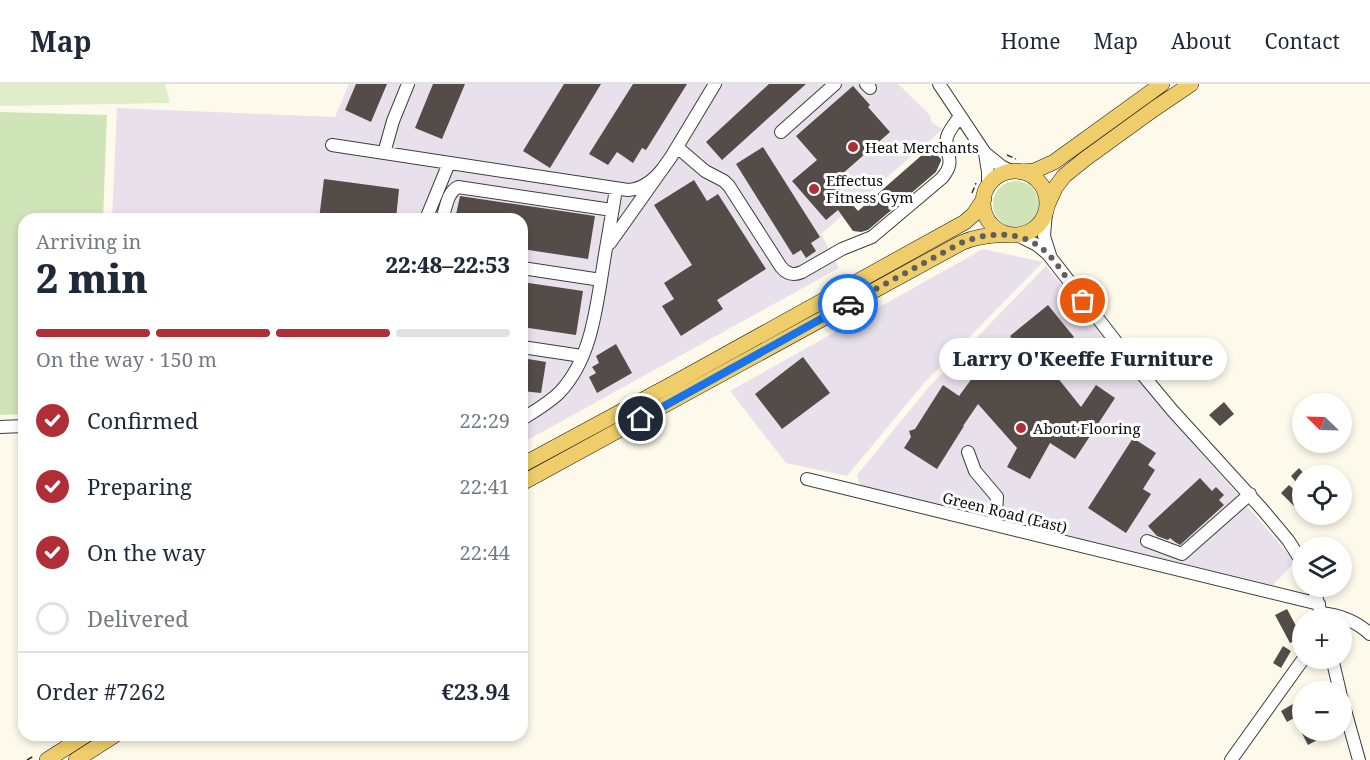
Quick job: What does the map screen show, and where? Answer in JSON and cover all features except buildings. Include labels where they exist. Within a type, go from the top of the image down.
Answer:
[{"type":"main road","points":[[528,462],[965,222],[974,214],[979,192],[998,177],[1016,168],[1034,171],[1054,162],[1162,84]]},
{"type":"main road","points":[[528,480],[961,243],[988,235],[1014,235],[1032,230],[1041,222],[1055,188],[1064,176],[1191,84]]},
{"type":"main road","points":[[1016,168],[1032,176],[1041,184],[1046,195],[1046,211]]},
{"type":"main road","points":[[979,192],[986,215],[992,225],[1000,231],[1014,235]]},
{"type":"main road","points":[[47,760],[77,741]]},
{"type":"main road","points":[[76,760],[106,741]]},
{"type":"street","points":[[384,153],[408,84]]},
{"type":"street","points":[[605,256],[613,237],[664,167],[715,84]]},
{"type":"street","points":[[781,132],[835,84]]},
{"type":"street","points":[[939,84],[990,157],[1000,166],[1016,168]]},
{"type":"street","points":[[677,147],[708,173],[726,183],[781,267],[788,274],[795,274],[842,249],[873,237],[942,178],[950,162],[948,136],[960,116]]},
{"type":"street","points":[[332,145],[631,190],[654,179],[664,167]]},
{"type":"street","points":[[979,192],[988,172],[990,157]]},
{"type":"street","points":[[428,213],[449,163]]},
{"type":"street","points":[[444,213],[451,192],[458,187],[612,210]]},
{"type":"street","points":[[528,415],[560,392],[582,356],[592,327],[616,189]]},
{"type":"street","points":[[1046,211],[1044,236],[1053,260],[1095,317],[1151,385],[1276,525],[1292,548]]},
{"type":"street","points":[[1014,235],[1040,247],[1053,260]]},
{"type":"street","points":[[528,269],[601,280]]},
{"type":"street","points":[[528,347],[582,356]]},
{"type":"street","points":[[0,427],[18,426]]},
{"type":"street","points":[[968,452],[975,471],[997,497],[994,524]]},
{"type":"street","name":"Green Road (East)","points":[[807,479],[1195,574],[1311,609]]},
{"type":"street","points":[[1147,541],[1182,554],[1250,495]]},
{"type":"street","points":[[1352,621],[1370,634]]},
{"type":"street","points":[[1231,760],[1296,669]]},
{"type":"street","points":[[1352,736],[1359,760]]},
{"type":"path","points":[[990,157],[1002,153],[1016,168]]},
{"type":"shaded area","points":[[349,84],[898,84],[930,115],[935,125],[943,129],[821,234],[839,268],[528,440],[528,213],[112,213],[117,108],[335,117]]},
{"type":"shaded area","points":[[983,249],[1043,262],[925,382],[847,476],[786,463],[730,391]]},
{"type":"shaded area","points":[[1046,266],[1292,558],[1292,565],[1273,585],[860,486],[857,475],[928,388]]},
{"type":"green space","points":[[0,84],[165,84],[170,103],[0,106]]},
{"type":"green space","points":[[0,112],[107,115],[103,213],[18,213],[18,414],[0,415]]},
{"type":"green space","points":[[1016,181],[1032,188],[1039,204],[1032,220],[1016,227],[1000,220],[993,204],[1000,188]]},
{"type":"way so far","points":[[848,304],[961,243],[997,234],[1017,235],[1044,250],[1083,301]]},
{"type":"place","name":"Heat Merchants","points":[[853,147]]},
{"type":"place","name":"Effectus Fitness Gym","points":[[814,189]]},
{"type":"place","name":"Larry O'Keeffe Furniture","points":[[1083,301]]},
{"type":"place","name":"About Flooring","points":[[1021,428]]},
{"type":"route","points":[[641,419],[848,304]]}]
